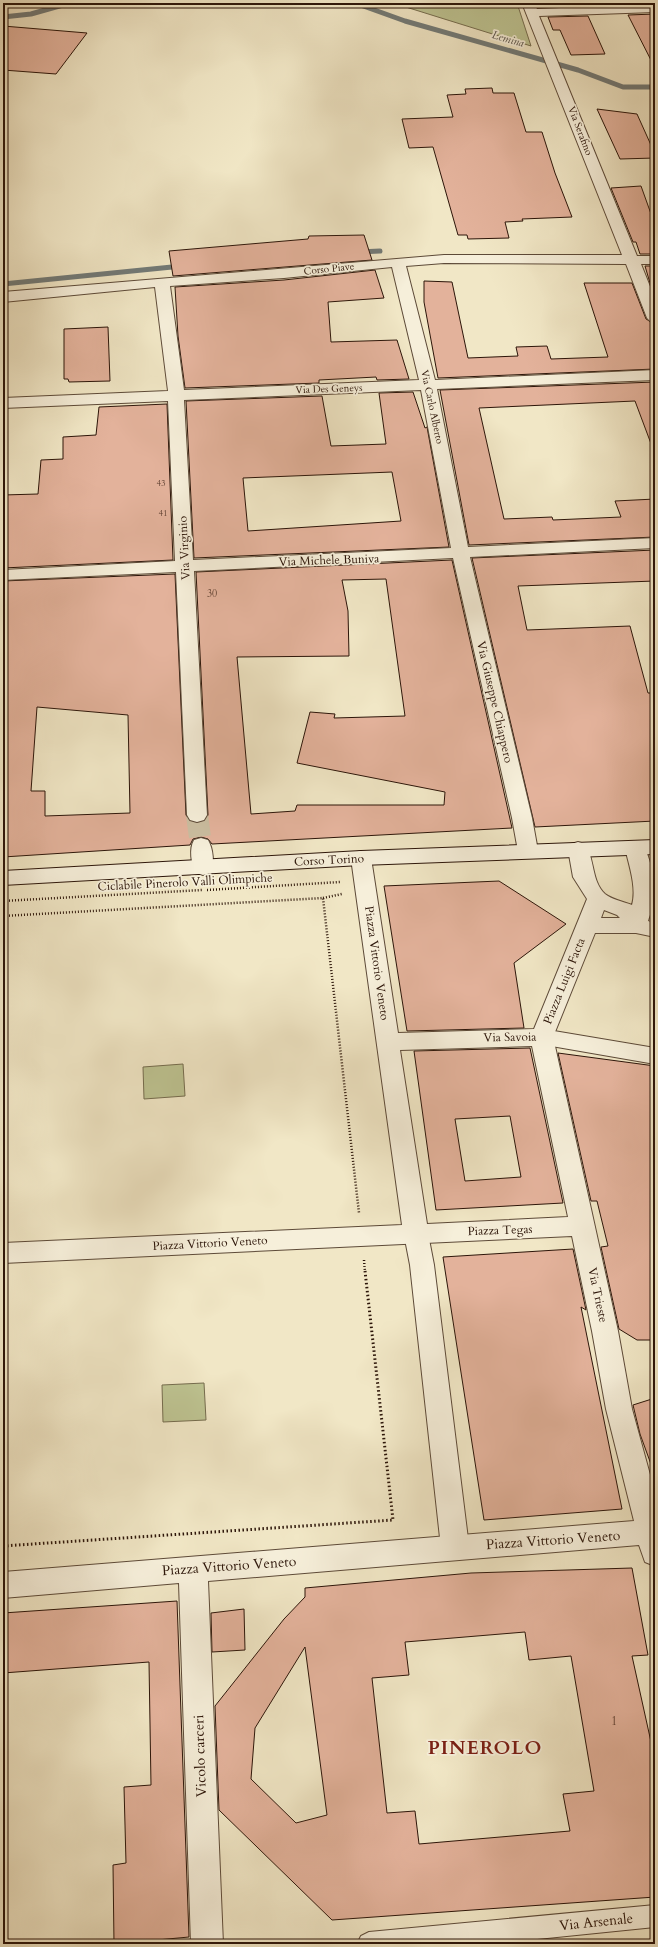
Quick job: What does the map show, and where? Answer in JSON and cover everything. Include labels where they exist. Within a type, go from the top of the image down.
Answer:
[{"type":"street","points":[[529,8],[655,8]]},
{"type":"street","name":"Via Serafino","points":[[529,8],[558,76],[655,318]]},
{"type":"street","name":"Corso Piave","points":[[4,298],[162,282],[284,274],[398,262],[444,259],[655,260]]},
{"type":"street","name":"Via Carlo Alberto","points":[[398,262],[429,385],[461,554]]},
{"type":"street","name":"Via Virginio","points":[[162,282],[176,394],[197,815]]},
{"type":"street","name":"Via Des Geneys","points":[[3,403],[176,394],[655,375]]},
{"type":"street","name":"Via Michele Buniva","points":[[3,575],[461,554],[655,543]]},
{"type":"street","name":"Via Giuseppe Chiappero","points":[[461,554],[522,818],[528,851]]},
{"type":"street","points":[[200,845],[203,868]]},
{"type":"street","points":[[645,847],[642,877],[645,928]]},
{"type":"street","name":"Corso Torino","points":[[3,878],[361,858],[645,847]]},
{"type":"street","points":[[578,850],[584,877],[598,899],[625,910],[645,928]]},
{"type":"street","name":"Piazza Vittorio Veneto","points":[[361,858],[416,1234],[422,1264],[455,1548]]},
{"type":"street","name":"Piazza Luigi Facta","points":[[542,1037],[586,925],[598,899]]},
{"type":"street","name":"Piazza Luigi Facta","points":[[586,925],[645,928]]},
{"type":"street","name":"Via Savoia","points":[[388,1042],[542,1037],[655,1056]]},
{"type":"street","name":"Via Trieste","points":[[542,1037],[605,1331],[619,1409],[653,1539]]},
{"type":"street","name":"Piazza Tegas","points":[[416,1234],[583,1226]]},
{"type":"street","name":"Piazza Vittorio Veneto","points":[[3,1253],[416,1234]]},
{"type":"street","name":"Piazza Vittorio Veneto","points":[[3,1585],[455,1548],[653,1539]]},
{"type":"street","name":"Vicolo carceri","points":[[193,1569],[207,1944]]},
{"type":"lane","name":"Via Arsenale","points":[[370,1944],[655,1916]]},
{"type":"path","name":"Ciclabile Pinerolo Valli Olimpiche","points":[[3,901],[364,881]]},
{"type":"green space","points":[[393,3],[517,3],[531,46]]},
{"type":"green space","points":[[183,1064],[185,1096],[144,1099],[143,1067]]},
{"type":"green space","points":[[204,1383],[206,1420],[163,1422],[162,1385]]},
{"type":"building","points":[[543,3],[582,3],[583,6],[544,7]]},
{"type":"building","points":[[655,14],[655,68],[628,15]]},
{"type":"building","points":[[588,16],[605,54],[571,55],[560,30],[553,30],[548,17]]},
{"type":"building","points":[[3,26],[87,33],[56,74],[3,70]]},
{"type":"building","points":[[492,88],[493,93],[514,93],[526,132],[542,132],[555,173],[572,217],[522,219],[523,221],[505,222],[509,238],[468,239],[467,235],[458,235],[433,147],[409,148],[402,119],[453,117],[447,95],[466,94],[465,89]]},
{"type":"building","points":[[597,109],[637,114],[655,154],[655,158],[620,159]]},
{"type":"building","points":[[641,186],[655,225],[655,254],[640,254],[636,242],[633,242],[611,188]]},
{"type":"building","points":[[364,235],[372,260],[173,276],[169,251],[308,239],[309,236]]},
{"type":"building","points":[[645,266],[655,266],[655,295],[650,283]]},
{"type":"building","points":[[375,270],[384,298],[328,302],[331,342],[397,340],[409,379],[377,380],[376,377],[319,380],[319,383],[185,388],[178,336],[175,287],[284,280]]},
{"type":"building","points":[[424,281],[452,282],[468,358],[518,356],[516,347],[547,346],[551,359],[608,357],[584,283],[632,283],[646,319],[655,324],[655,369],[438,378],[424,302]]},
{"type":"building","points":[[108,327],[110,381],[69,382],[68,379],[64,379],[64,329]]},
{"type":"building","points":[[655,382],[655,449],[653,449],[635,401],[479,408],[504,519],[552,517],[553,520],[621,517],[615,501],[655,499],[655,537],[469,545],[440,390]]},
{"type":"building","points":[[413,392],[425,428],[427,427],[449,547],[194,558],[186,401],[322,396],[331,446],[386,444],[379,393]],"holes":[[[392,472],[401,521],[248,531],[243,478]]]},
{"type":"building","points":[[167,404],[173,560],[3,568],[3,495],[38,494],[41,460],[63,459],[63,437],[96,435],[99,407]]},
{"type":"building","points":[[655,550],[655,581],[518,586],[527,630],[630,626],[648,693],[655,693],[655,821],[535,827],[472,558]]},
{"type":"building","points":[[452,560],[512,828],[212,844],[208,839],[201,837],[193,839],[190,845],[3,857],[3,581],[175,574],[186,815],[190,821],[197,823],[205,821],[208,815],[196,572]],"holes":[[[386,579],[405,716],[334,718],[335,714],[310,712],[297,763],[445,792],[444,805],[297,805],[295,811],[251,814],[237,657],[349,656],[348,611],[342,580]],[[37,707],[128,715],[130,813],[45,816],[45,791],[31,791]]]},
{"type":"building","points":[[499,881],[566,924],[514,963],[524,1028],[407,1031],[384,886]]},
{"type":"building","points":[[530,1048],[563,1203],[436,1210],[414,1051]],"holes":[[[510,1116],[521,1177],[465,1181],[455,1119]]]},
{"type":"building","points":[[558,1053],[655,1066],[655,1340],[637,1340],[619,1329],[601,1247],[608,1246],[597,1201],[591,1201]]},
{"type":"building","points":[[573,1249],[586,1310],[581,1307],[622,1509],[484,1520],[443,1257]]},
{"type":"building","points":[[655,1398],[655,1466],[652,1467],[640,1434],[633,1405]]},
{"type":"building","points":[[632,1568],[648,1655],[632,1656],[655,1760],[655,1897],[332,1920],[219,1810],[215,1706],[284,1619],[305,1597],[305,1588],[471,1573]],"holes":[[[525,1632],[529,1660],[571,1656],[594,1791],[563,1794],[570,1831],[419,1844],[415,1811],[387,1813],[372,1678],[409,1675],[405,1642]],[[305,1647],[327,1815],[296,1823],[251,1779],[255,1728]]]},
{"type":"building","points":[[177,1601],[189,1937],[114,1944],[113,1865],[126,1863],[124,1787],[151,1785],[149,1662],[3,1673],[3,1613]]},
{"type":"building","points":[[244,1609],[245,1650],[212,1652],[211,1613]]},
{"type":"waterway","name":"Lemina","points":[[3,17],[31,14],[70,3]]},
{"type":"waterway","name":"Lemina","points":[[355,3],[405,21],[578,70],[623,87],[655,87]]},
{"type":"waterway","points":[[359,252],[380,251]]},
{"type":"waterway","points":[[3,284],[182,266]]},
{"type":"tunnel","points":[[197,815],[201,845]]},
{"type":"district","name":"PINEROLO","points":[[485,1748]]}]
